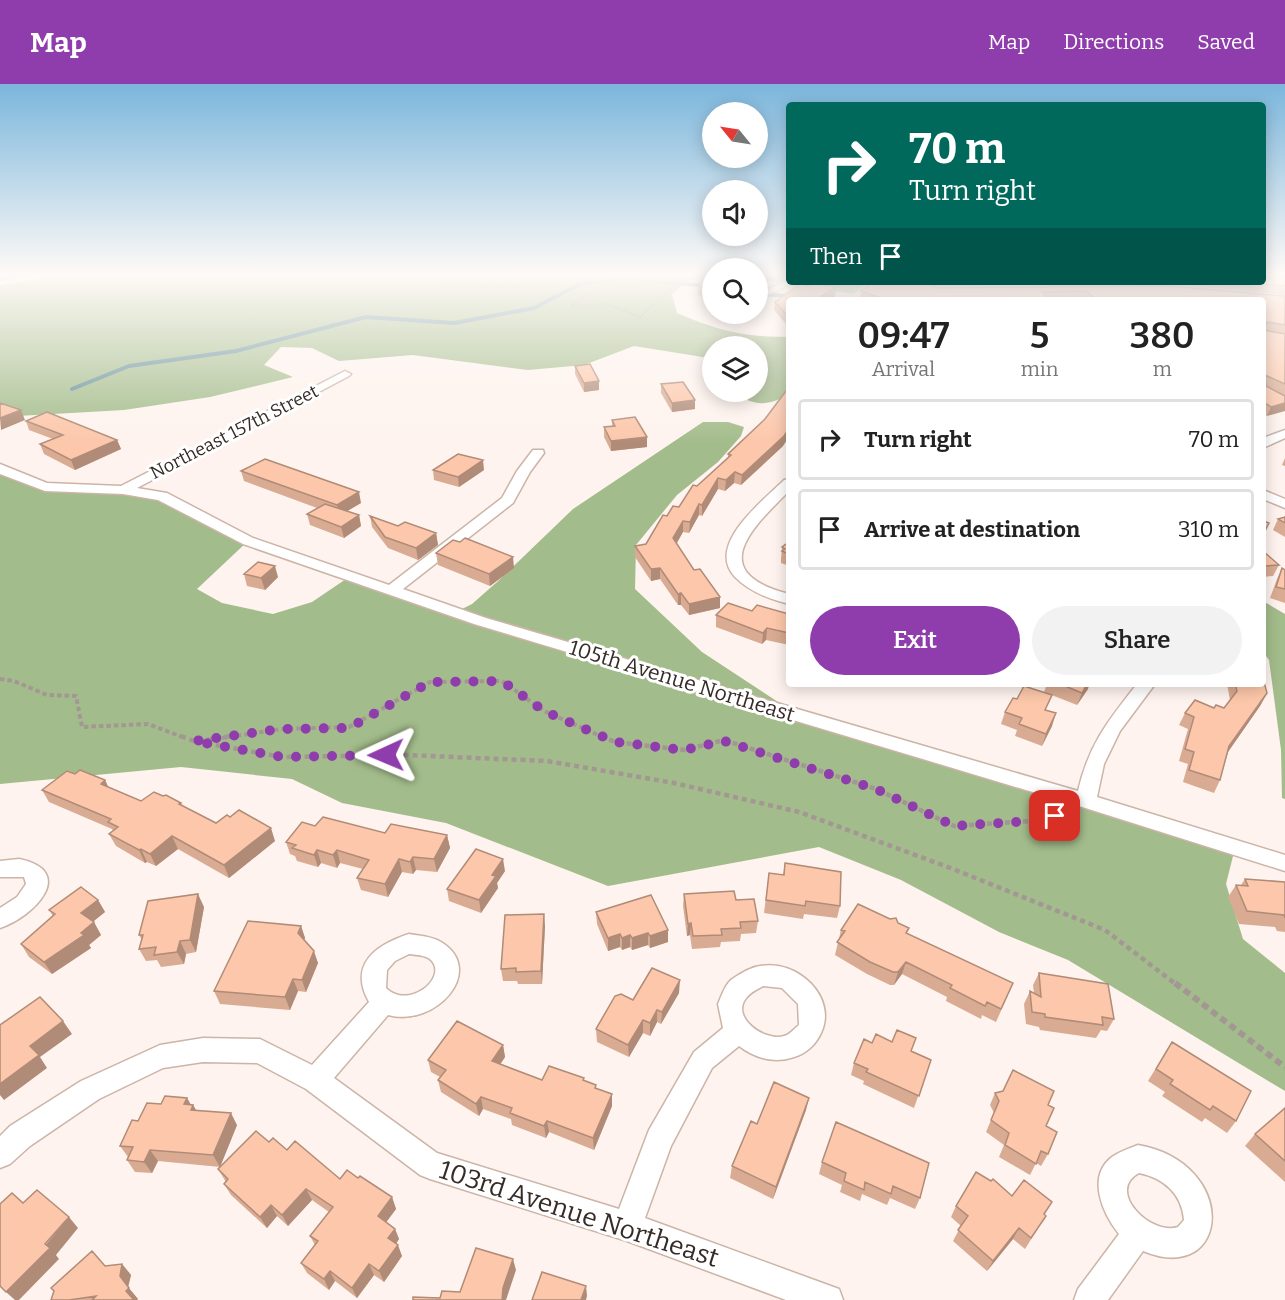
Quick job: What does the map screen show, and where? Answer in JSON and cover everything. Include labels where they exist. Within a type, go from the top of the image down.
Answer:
[{"type":"street","name":"Northeast 157th Street","points":[[123,490],[345,374]]},
{"type":"street","points":[[1266,442],[1273,437],[1285,434]]},
{"type":"street","points":[[391,591],[508,500],[524,471],[538,453]]},
{"type":"street","name":"105th Avenue Northeast","points":[[0,468],[7,473],[45,487],[123,490],[162,496],[248,541],[480,621],[1047,789],[1285,864]]},
{"type":"street","points":[[786,486],[738,537],[731,552],[733,566],[742,577],[758,588],[786,598]]},
{"type":"street","points":[[1266,495],[1285,504]]},
{"type":"street","points":[[1086,801],[1094,764],[1112,729],[1144,687]]},
{"type":"street","points":[[0,869],[23,867],[32,870],[37,876],[38,884],[29,902],[19,910],[0,919]]},
{"type":"street","points":[[315,1080],[384,1002]]},
{"type":"street","points":[[627,1226],[659,1140],[703,1060],[738,1031]]},
{"type":"street","name":"103rd Avenue Northeast","points":[[0,1154],[20,1136],[90,1090],[160,1057],[203,1050],[260,1051],[315,1080],[430,1165],[627,1226],[828,1300]]},
{"type":"street","points":[[1089,1300],[1138,1232]]},
{"type":"path","points":[[0,679],[14,681],[46,695],[76,696],[82,727],[148,724],[194,741],[282,757],[407,755],[547,761],[674,783],[799,812],[953,869],[1105,930],[1285,1067]]},
{"type":"path","points":[[194,741],[281,729],[349,728],[430,682],[502,681],[544,711],[615,742],[684,750],[724,741],[876,789],[954,826],[1031,821],[1055,816],[1047,789]]},
{"type":"green space","points":[[0,331],[728,331],[758,336],[702,336],[702,357],[634,346],[584,365],[528,370],[413,355],[339,361],[312,348],[281,347],[264,365],[293,377],[210,397],[124,410],[0,417]]},
{"type":"green space","points":[[768,336],[786,337],[786,396],[768,403],[752,402],[768,402]]},
{"type":"green space","points":[[703,422],[728,422],[744,427],[741,436],[718,462],[677,495],[636,545],[635,589],[702,652],[798,715],[1235,848],[1226,884],[1243,939],[1285,973],[1285,1091],[1068,960],[999,932],[901,880],[819,847],[608,886],[446,823],[342,803],[292,779],[181,767],[0,784],[0,468],[45,487],[162,496],[248,541],[197,589],[222,603],[273,614],[312,602],[349,577],[454,613],[472,604],[573,509]]},
{"type":"green space","points":[[1266,603],[1285,614],[1285,799],[1282,798],[1281,750],[1269,660],[1266,656]]},
{"type":"building","points":[[1266,331],[1285,334],[1285,384],[1266,375]]},
{"type":"building","points":[[590,364],[599,381],[584,383],[575,366]]},
{"type":"building","points":[[683,382],[695,400],[672,403],[661,384]]},
{"type":"building","points":[[1266,386],[1285,396],[1285,403],[1271,407],[1266,404]]},
{"type":"building","points":[[786,391],[786,433],[784,436],[742,475],[735,472],[726,480],[718,478],[702,505],[699,504],[690,522],[683,521],[673,538],[694,570],[700,569],[720,597],[689,604],[681,593],[678,594],[660,568],[651,569],[635,546],[646,544],[663,515],[667,516],[673,506],[679,507],[693,485],[697,486],[731,455],[728,454],[765,419]]},
{"type":"building","points":[[0,403],[21,410],[0,418]]},
{"type":"building","points":[[47,412],[117,440],[71,460],[40,444],[63,435],[26,421]]},
{"type":"building","points":[[635,417],[647,437],[611,441],[604,427],[615,426],[612,420]]},
{"type":"building","points":[[458,454],[483,460],[458,477],[433,470]]},
{"type":"building","points":[[265,459],[359,492],[337,505],[241,471]]},
{"type":"building","points":[[325,504],[359,515],[341,527],[307,514]]},
{"type":"building","points":[[370,516],[398,526],[405,522],[436,533],[416,548],[385,537]]},
{"type":"building","points":[[465,538],[513,557],[489,574],[436,553],[453,540],[460,542]]},
{"type":"building","points":[[1266,554],[1279,565],[1266,566]]},
{"type":"building","points":[[258,562],[275,566],[261,578],[244,574]]},
{"type":"building","points":[[1282,568],[1285,570],[1285,589],[1276,587]]},
{"type":"building","points":[[728,603],[752,611],[757,605],[786,613],[786,632],[767,628],[763,633],[716,615]]},
{"type":"building","points":[[1023,687],[1052,695],[1045,710],[1056,713],[1046,734],[1019,724],[1022,718],[1005,712],[1013,698],[1017,699]]},
{"type":"building","points":[[1067,687],[1085,687],[1082,693]]},
{"type":"building","points":[[1236,687],[1265,687],[1267,693],[1229,746],[1220,780],[1189,770],[1194,752],[1185,749],[1194,717],[1185,713],[1195,700],[1214,708],[1216,705],[1224,708],[1237,691]]},
{"type":"building","points":[[80,770],[105,780],[101,784],[141,801],[154,792],[166,795],[216,823],[239,810],[271,828],[224,865],[172,836],[150,854],[109,834],[118,827],[108,822],[111,819],[42,790],[67,771],[75,774]]},
{"type":"building","points":[[323,817],[385,833],[391,824],[447,835],[434,859],[413,857],[410,862],[399,859],[385,884],[357,878],[369,860],[337,850],[333,855],[317,850],[314,855],[292,848],[296,845],[286,842],[302,822],[315,826]]},
{"type":"building","points":[[476,849],[503,859],[492,875],[496,876],[479,900],[447,889]]},
{"type":"building","points":[[785,863],[841,872],[840,906],[806,901],[805,906],[766,900],[769,873],[784,875]]},
{"type":"building","points":[[1245,879],[1285,882],[1285,918],[1284,915],[1247,911],[1236,885],[1248,886]]},
{"type":"building","points":[[81,887],[98,900],[81,913],[94,922],[81,933],[84,935],[44,962],[21,944],[55,914],[49,910]]},
{"type":"building","points":[[734,891],[736,900],[754,899],[758,921],[740,922],[741,928],[721,929],[722,935],[693,936],[691,923],[688,924],[684,894]]},
{"type":"building","points":[[198,894],[190,940],[180,941],[177,952],[154,955],[156,947],[139,949],[143,935],[139,935],[148,901]]},
{"type":"building","points":[[651,895],[668,930],[650,936],[648,933],[632,938],[630,935],[622,938],[620,934],[608,938],[596,912]]},
{"type":"building","points":[[858,904],[890,919],[896,918],[898,923],[909,928],[906,933],[1013,983],[1001,1009],[987,1002],[985,1006],[950,988],[952,985],[906,962],[898,972],[893,972],[870,962],[837,942],[845,931],[841,930]]},
{"type":"building","points":[[544,914],[541,971],[516,972],[516,968],[501,969],[505,915]]},
{"type":"building","points":[[248,921],[301,926],[298,933],[314,951],[302,980],[293,979],[285,997],[214,991]]},
{"type":"building","points":[[652,968],[680,980],[662,1012],[657,1010],[650,1023],[643,1020],[628,1045],[596,1029],[615,996],[621,994],[633,1000]]},
{"type":"building","points":[[1039,973],[1108,984],[1114,1019],[1102,1017],[1103,1025],[1045,1017],[1045,1014],[1032,1012],[1030,991],[1041,997]]},
{"type":"building","points":[[40,997],[63,1021],[30,1046],[39,1055],[0,1084],[0,1025]]},
{"type":"building","points":[[457,1021],[503,1045],[492,1061],[542,1080],[549,1066],[584,1078],[583,1080],[596,1085],[595,1088],[612,1094],[593,1138],[547,1121],[544,1126],[510,1113],[512,1108],[481,1097],[476,1104],[438,1080],[446,1070],[428,1060]]},
{"type":"building","points":[[897,1030],[916,1038],[911,1051],[931,1060],[919,1096],[866,1072],[868,1069],[854,1063],[864,1039],[872,1043],[876,1034],[892,1042]]},
{"type":"building","points":[[1172,1042],[1251,1091],[1236,1121],[1213,1106],[1210,1110],[1170,1084],[1173,1080],[1156,1069]]},
{"type":"building","points":[[1013,1070],[1054,1091],[1048,1105],[1054,1108],[1046,1126],[1057,1132],[1048,1154],[1041,1151],[1036,1164],[1005,1145],[1009,1133],[991,1120],[999,1101],[995,1093],[1003,1091]]},
{"type":"building","points":[[774,1082],[809,1098],[776,1187],[732,1166],[751,1121],[757,1124]]},
{"type":"building","points":[[165,1096],[187,1098],[184,1104],[193,1105],[191,1110],[231,1113],[213,1155],[150,1150],[144,1162],[127,1160],[133,1147],[120,1146],[132,1120],[138,1121],[147,1103],[161,1104]]},
{"type":"building","points":[[1285,1108],[1285,1161],[1255,1134]]},
{"type":"building","points":[[836,1122],[929,1163],[920,1198],[893,1186],[891,1194],[865,1182],[864,1190],[844,1181],[846,1173],[822,1162]]},
{"type":"building","points":[[256,1131],[269,1142],[273,1138],[287,1150],[295,1141],[340,1179],[347,1170],[392,1197],[378,1216],[395,1229],[388,1238],[398,1245],[379,1271],[369,1264],[352,1288],[330,1271],[324,1279],[301,1263],[318,1241],[310,1236],[333,1207],[306,1189],[282,1215],[271,1205],[260,1217],[224,1184],[228,1179],[218,1169]]},
{"type":"building","points":[[976,1172],[991,1181],[993,1179],[1012,1196],[1024,1180],[1052,1202],[1044,1214],[1046,1216],[1031,1238],[1019,1228],[993,1261],[958,1230],[968,1216],[956,1206]]},
{"type":"building","points":[[37,1190],[69,1217],[45,1244],[50,1248],[6,1292],[0,1286],[0,1204],[12,1193],[23,1203]]},
{"type":"building","points":[[476,1248],[513,1259],[503,1288],[502,1300],[413,1300],[413,1297],[440,1298],[442,1291],[460,1292]]},
{"type":"building","points":[[92,1251],[105,1266],[122,1264],[120,1276],[129,1288],[126,1291],[134,1300],[92,1300],[96,1296],[51,1300],[54,1291],[51,1288]]},
{"type":"building","points":[[542,1272],[586,1286],[581,1300],[532,1300]]},
{"type":"waterway","points":[[72,389],[129,366],[236,351],[313,331]]},
{"type":"route","points":[[386,755],[282,757],[194,741],[281,729],[349,728],[430,682],[502,681],[544,711],[615,742],[684,750],[724,741],[876,789],[954,826],[1031,821],[1055,816]]}]
